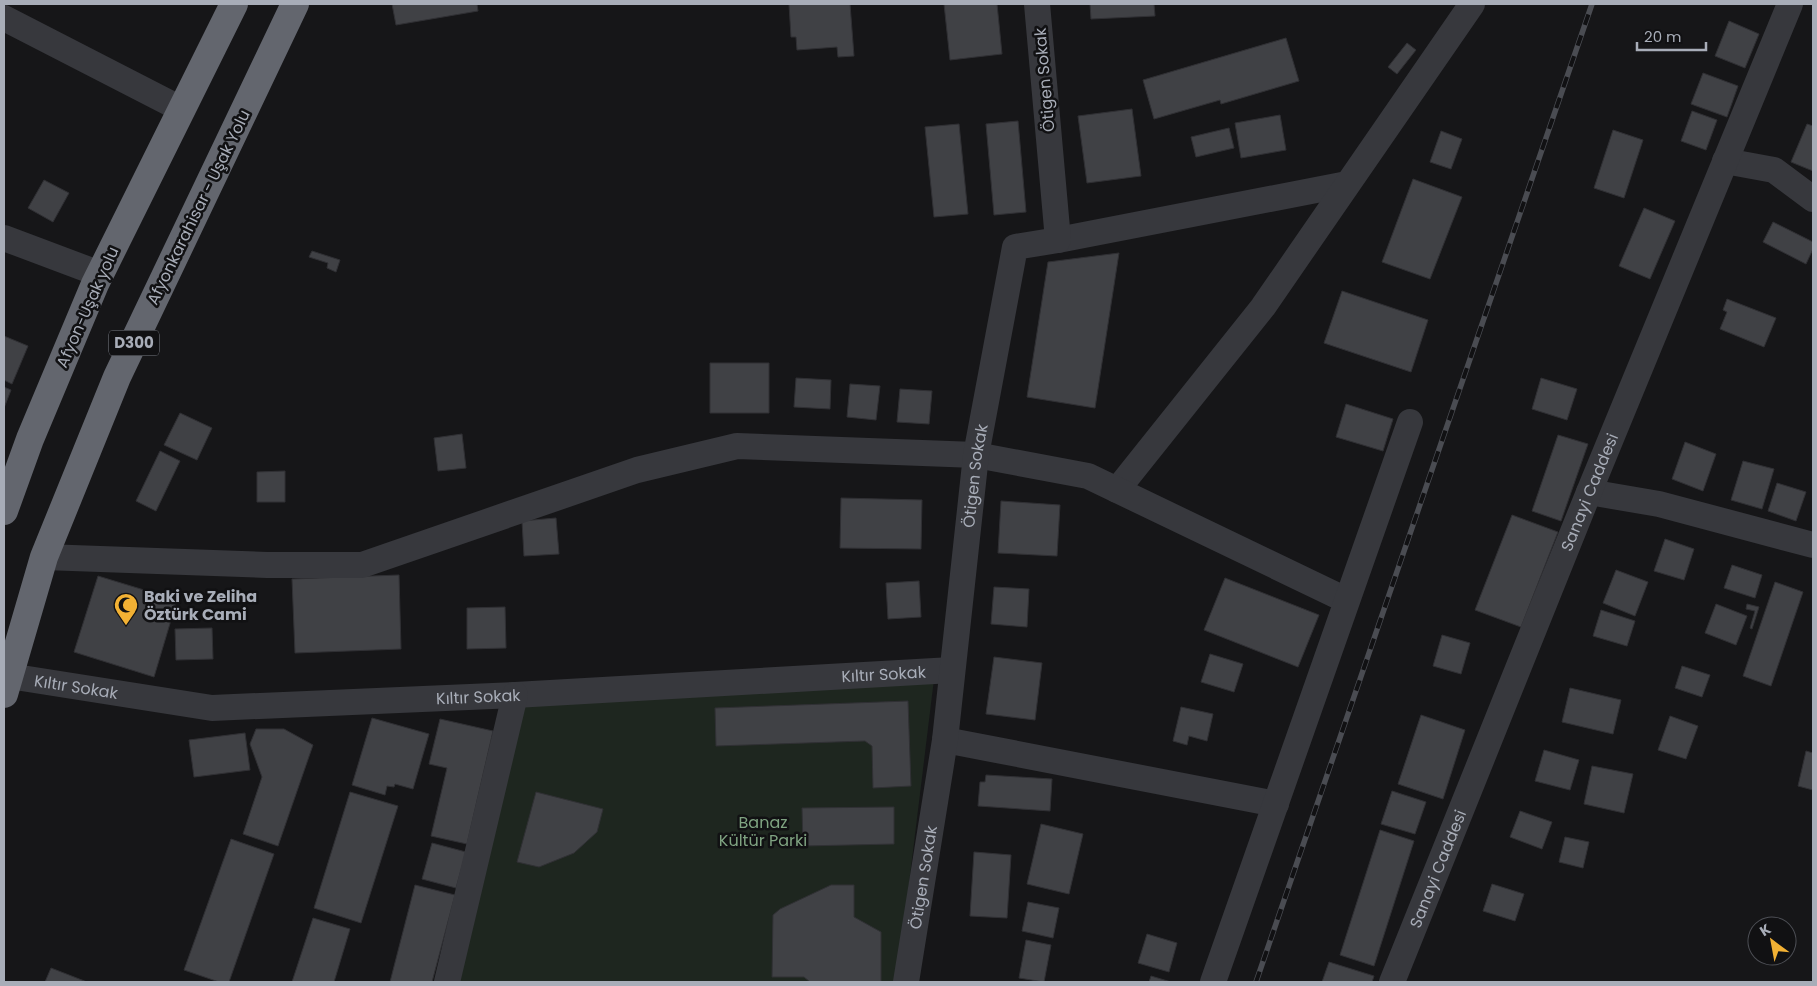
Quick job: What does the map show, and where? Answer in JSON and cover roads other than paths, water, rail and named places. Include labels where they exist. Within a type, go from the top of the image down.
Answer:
[{"type":"highway","points":[[181,109],[234,4]]},
{"type":"highway","name":"Afyonkarahisar - Uşak Yolu","points":[[6,685],[44,556],[117,377],[295,4]]},
{"type":"highway","name":"Afyon-Uşak yolu","points":[[4,511],[30,439],[100,274],[181,109]]},
{"type":"street","name":"Ötigen Sokak","points":[[906,982],[945,740],[976,455],[1015,248],[1058,240],[1037,4]]},
{"type":"street","points":[[1117,490],[1263,307],[1472,4]]},
{"type":"street","name":"Sanayi Caddesi","points":[[1392,982],[1589,492],[1790,4]]},
{"type":"street","points":[[4,18],[181,109]]},
{"type":"street","points":[[1725,161],[1774,170],[1813,199]]},
{"type":"street","points":[[1058,240],[1348,184]]},
{"type":"street","points":[[4,238],[100,274]]},
{"type":"street","points":[[1213,982],[1410,422]]},
{"type":"street","points":[[44,556],[267,565],[362,565],[637,470],[737,446],[976,455],[1088,476],[1346,600]]},
{"type":"street","points":[[1589,492],[1659,504],[1813,545]]},
{"type":"street","name":"Kıltır Sokak","points":[[6,685],[212,708],[515,695],[952,670]]},
{"type":"street","points":[[447,982],[515,695]]},
{"type":"street","points":[[945,740],[1276,804]]},
{"type":"railway","points":[[1256,982],[1592,4]]},
{"type":"place","name":"Baki ve Zeliha Öztürk Cami","points":[[126,626]]},
{"type":"park label","name":"Banaz Kültür Parki","points":[[763,831]]}]
